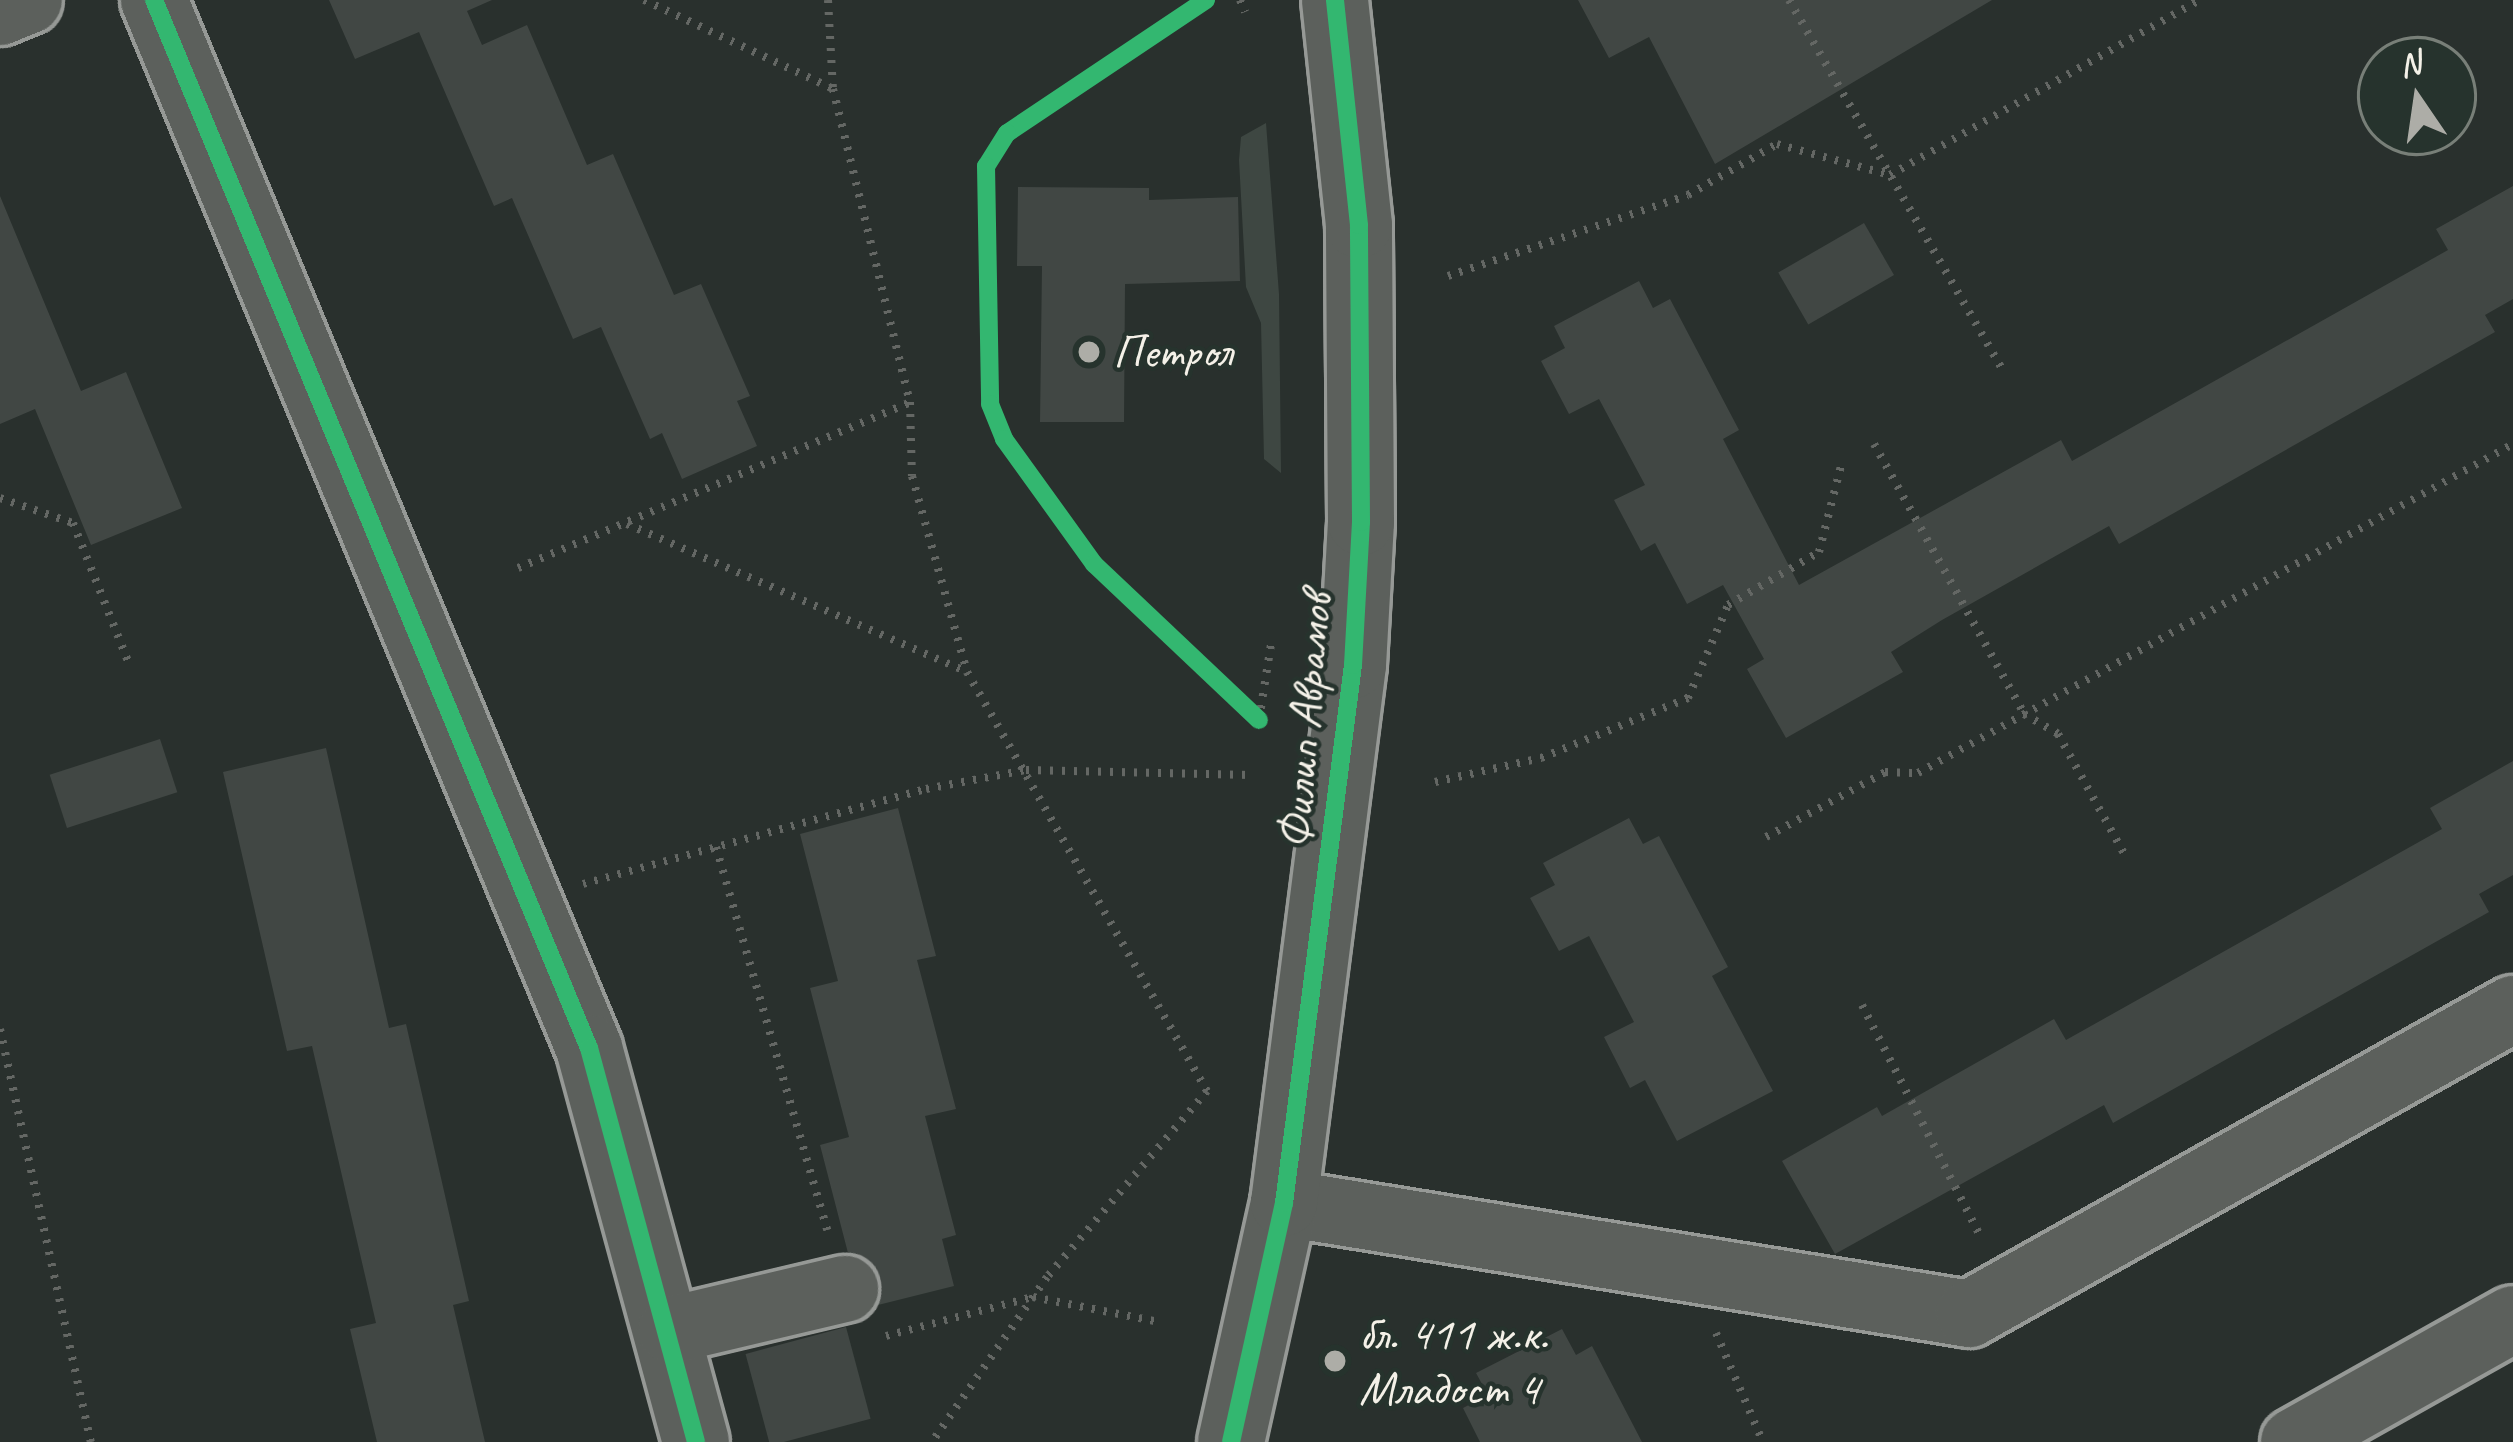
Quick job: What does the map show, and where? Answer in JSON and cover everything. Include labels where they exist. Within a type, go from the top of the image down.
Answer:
[{"type":"street","points":[[0,12],[29,0]]},
{"type":"street","points":[[154,0],[524,901],[590,1048],[670,1330],[696,1442]]},
{"type":"street","name":"Филип Аврамов","points":[[1231,1442],[1284,1203],[1337,833],[1361,522],[1359,225],[1335,0]]},
{"type":"street","points":[[1284,1203],[1969,1314],[2513,1009]]},
{"type":"street","points":[[670,1330],[844,1289]]},
{"type":"street","points":[[2294,1442],[2513,1319]]},
{"type":"path","points":[[644,0],[832,88]]},
{"type":"path","points":[[828,0],[832,88],[910,402],[912,476],[967,672],[1208,1091],[1033,1297],[932,1442]]},
{"type":"path","points":[[1240,0],[1245,12]]},
{"type":"path","points":[[1789,0],[2003,370]]},
{"type":"path","points":[[1448,276],[1688,195],[1777,144],[1890,175],[2199,0]]},
{"type":"path","points":[[518,568],[910,402]]},
{"type":"path","points":[[1874,444],[2024,714],[2058,734],[2126,857]]},
{"type":"path","points":[[1766,837],[1885,772],[1918,772],[2513,444]]},
{"type":"path","points":[[1436,782],[1541,758],[1688,698],[1728,605],[1819,552],[1843,462]]},
{"type":"path","points":[[0,498],[74,523],[129,664]]},
{"type":"path","points":[[626,523],[967,672]]},
{"type":"path","points":[[1259,720],[1272,638]]},
{"type":"path","points":[[1235,693],[1259,720]]},
{"type":"path","points":[[524,901],[716,847],[1026,770],[1251,775]]},
{"type":"path","points":[[716,847],[857,1343],[1033,1297],[1159,1322]]},
{"type":"path","points":[[1862,1005],[2009,1292]]},
{"type":"path","points":[[0,1029],[91,1442]]},
{"type":"path","points":[[1693,1269],[1762,1442]]},
{"type":"shaded area","points":[[1266,123],[1279,294],[1281,473],[1264,459],[1261,323],[1246,287],[1239,160],[1241,137]]},
{"type":"building","points":[[329,0],[492,0],[467,11],[482,45],[527,25],[587,165],[613,154],[674,295],[701,284],[750,396],[737,401],[757,446],[682,479],[662,433],[650,439],[601,327],[573,339],[512,198],[494,206],[419,32],[355,59]]},
{"type":"building","points":[[1578,0],[1992,0],[1715,164],[1649,37],[1609,58]]},
{"type":"building","points":[[2513,186],[2513,299],[2485,315],[2495,332],[2119,544],[2109,526],[1942,620],[1891,652],[1903,672],[1786,738],[1747,669],[1764,659],[1723,585],[1687,604],[1655,543],[1641,551],[1614,500],[1645,485],[1599,399],[1569,414],[1541,361],[1565,348],[1554,326],[1639,281],[1653,308],[1670,299],[1739,430],[1723,439],[1799,585],[2061,440],[2072,461],[2448,250],[2436,229]]},
{"type":"building","points":[[1018,187],[1149,188],[1149,200],[1238,197],[1240,281],[1125,284],[1124,422],[1040,422],[1042,266],[1017,266]]},
{"type":"building","points":[[0,196],[81,391],[126,372],[182,508],[91,545],[35,409],[0,424]]},
{"type":"building","points":[[1864,223],[1894,275],[1808,324],[1778,272]]},
{"type":"building","points":[[160,739],[177,792],[67,828],[50,775]]},
{"type":"building","points":[[326,748],[389,1028],[406,1024],[469,1301],[453,1305],[485,1442],[377,1442],[350,1329],[376,1323],[312,1046],[287,1051],[223,772]]},
{"type":"building","points":[[2513,761],[2513,875],[2479,894],[2489,912],[2113,1123],[2104,1105],[1835,1254],[1782,1161],[1877,1107],[1882,1116],[2054,1019],[2066,1040],[2442,829],[2430,808]]},
{"type":"building","points":[[898,808],[936,956],[917,960],[956,1109],[925,1116],[956,1235],[942,1239],[954,1286],[878,1305],[881,1279],[871,1263],[848,1253],[820,1145],[849,1137],[810,988],[838,981],[800,834]]},
{"type":"building","points":[[1629,818],[1643,844],[1659,836],[1728,967],[1712,976],[1773,1091],[1677,1141],[1645,1080],[1630,1088],[1604,1037],[1634,1022],[1589,936],[1559,951],[1530,898],[1555,885],[1543,863]]},
{"type":"building","points":[[846,1327],[871,1419],[769,1442],[746,1354]]},
{"type":"building","points":[[1562,1329],[1576,1355],[1592,1346],[1642,1442],[1480,1442],[1463,1408],[1488,1395],[1476,1373]]},
{"type":"cycle path","points":[[154,0],[589,1048],[696,1442]]},
{"type":"cycle path","points":[[1206,0],[1007,133],[986,166],[990,404],[1004,439],[1094,564],[1259,720]]},
{"type":"cycle path","points":[[1231,1442],[1284,1203],[1353,665],[1361,522],[1359,225],[1335,0]]},
{"type":"place","name":"Петрол","points":[[1089,352]]},
{"type":"place","name":"бл. 411 ж.к. Младост 4","points":[[1335,1361]]}]
